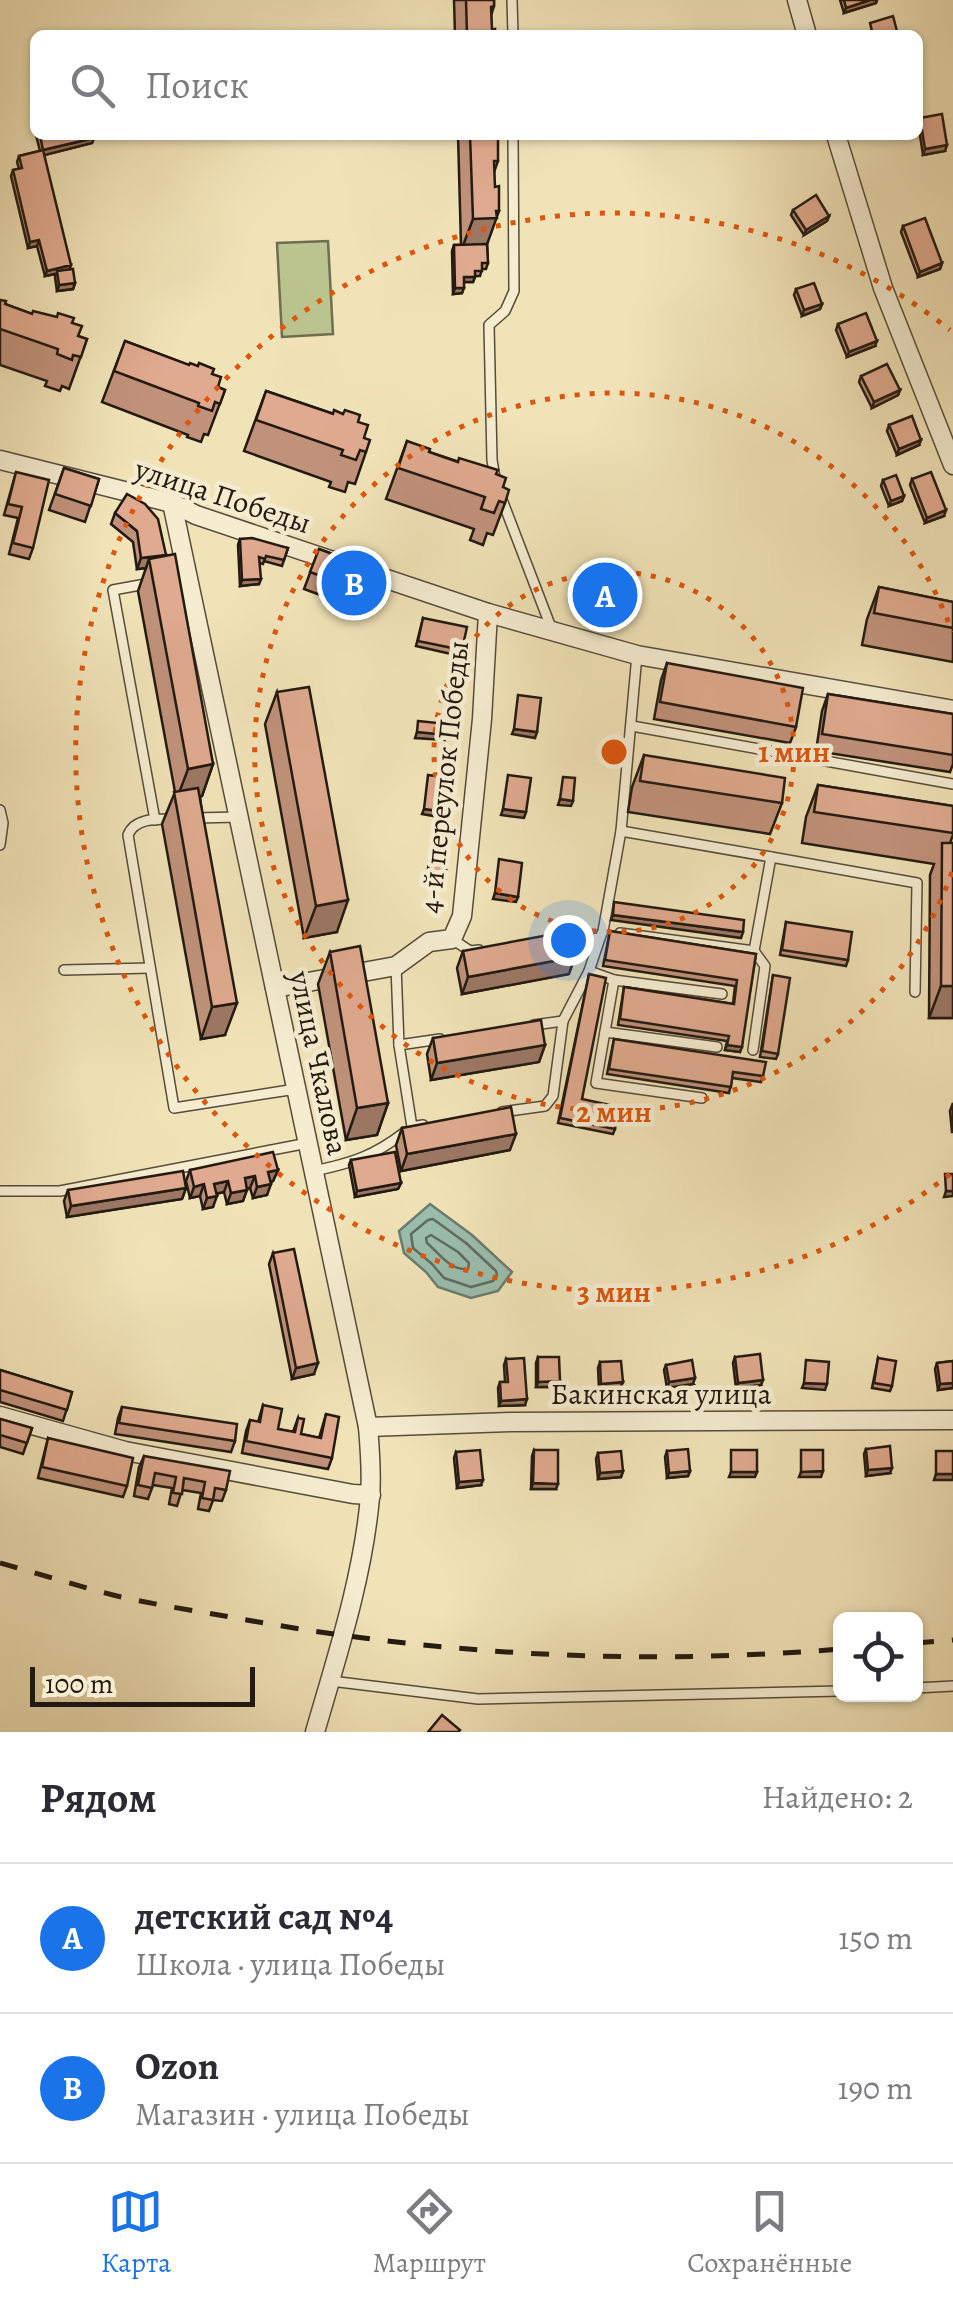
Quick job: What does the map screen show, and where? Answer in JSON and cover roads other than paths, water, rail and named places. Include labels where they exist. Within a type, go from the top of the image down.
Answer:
[{"type":"street","points":[[798,0],[807,30]]},
{"type":"street","points":[[838,140],[883,288],[953,465]]},
{"type":"street","name":"улица Победы","points":[[0,460],[172,503],[196,515],[488,613],[637,655],[953,710]]},
{"type":"street","name":"улица Чкалова","points":[[172,503],[368,1427],[370,1495],[360,1562],[319,1731]]},
{"type":"street","name":"4-й переулок Победы","points":[[275,988],[396,966],[430,942],[452,938],[462,916],[488,613]]},
{"type":"street","points":[[0,1416],[125,1451],[370,1495]]},
{"type":"street","name":"Бакинская улица","points":[[368,1427],[510,1422],[953,1420]]},
{"type":"lane","points":[[512,0],[513,30]]},
{"type":"lane","points":[[513,140],[514,291],[505,310],[489,325],[492,460],[496,484],[552,630]]},
{"type":"lane","points":[[155,820],[113,590],[188,576]]},
{"type":"lane","points":[[488,1115],[545,1106],[553,1096],[562,1021],[589,971],[601,935],[621,831],[637,655]]},
{"type":"lane","points":[[632,726],[953,784]]},
{"type":"lane","points":[[0,810],[4,823],[0,845]]},
{"type":"lane","points":[[238,817],[155,820],[136,824],[128,835],[174,1108],[296,1090]]},
{"type":"lane","points":[[621,831],[917,883],[915,992]]},
{"type":"lane","points":[[753,1050],[765,966],[754,950],[771,857]]},
{"type":"lane","points":[[544,944],[601,935],[754,950]]},
{"type":"lane","points":[[452,938],[470,951],[489,949]]},
{"type":"lane","points":[[396,966],[399,1046],[412,1127]]},
{"type":"lane","points":[[64,970],[150,968]]},
{"type":"lane","points":[[589,971],[614,980],[722,994]]},
{"type":"lane","points":[[614,980],[596,1083],[702,1098]]},
{"type":"lane","points":[[526,1026],[562,1021]]},
{"type":"lane","points":[[605,1032],[717,1047]]},
{"type":"lane","points":[[399,1046],[454,1037]]},
{"type":"lane","points":[[314,1171],[348,1164],[382,1150],[412,1127],[431,1124]]},
{"type":"lane","points":[[0,1191],[60,1191],[308,1143]]},
{"type":"lane","points":[[329,1680],[478,1699],[833,1690]]},
{"type":"lane","points":[[923,1688],[953,1686]]},
{"type":"water","points":[[430,1204],[512,1272],[498,1291],[471,1298],[438,1287],[404,1253],[399,1231]]},
{"type":"railway","points":[[0,1563],[147,1602],[311,1631],[462,1649],[689,1657],[833,1649]]},
{"type":"railway","points":[[923,1642],[953,1640]]},
{"type":"place","name":"Ozon","points":[[354,583]]},
{"type":"place","name":"детский сад №4","points":[[605,595]]}]
